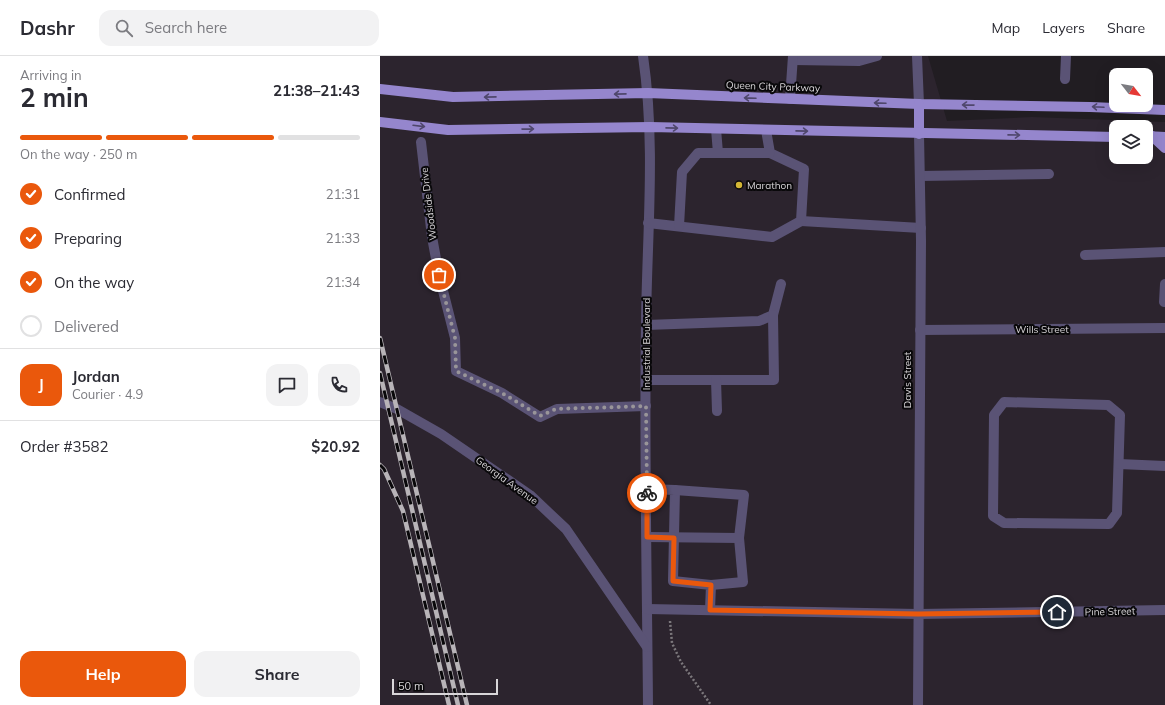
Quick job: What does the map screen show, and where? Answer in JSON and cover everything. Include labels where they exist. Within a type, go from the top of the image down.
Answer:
[{"type":"main road","name":"Queen City Parkway","points":[[380,89],[442,96],[467,97],[648,94],[919,104],[1165,110]]},
{"type":"main road","name":"Davis Street","points":[[919,104],[919,134]]},
{"type":"main road","points":[[380,122],[448,130],[650,127],[919,134],[1109,137]]},
{"type":"main road","points":[[1153,136],[1165,137]]},
{"type":"main road","points":[[1153,139],[1165,148]]},
{"type":"street","name":"Industrial Boulevard","points":[[643,56],[648,94],[650,127],[646,325],[648,705]]},
{"type":"street","points":[[790,99],[793,58],[859,61],[876,56]]},
{"type":"street","name":"Davis Street","points":[[917,56],[919,104]]},
{"type":"street","points":[[1065,79],[1066,56]]},
{"type":"street","points":[[716,129],[718,153]]},
{"type":"street","points":[[766,130],[770,153]]},
{"type":"street","name":"Davis Street","points":[[918,705],[921,228],[919,134]]},
{"type":"street","name":"Woodside Drive","points":[[421,142],[432,237],[439,275],[455,338],[456,371],[502,393],[540,416],[556,409],[646,406]]},
{"type":"street","points":[[679,226],[682,172],[698,153],[770,153],[804,169],[801,221]]},
{"type":"street","points":[[920,176],[1049,174]]},
{"type":"street","points":[[648,223],[772,237],[801,221],[921,228]]},
{"type":"street","points":[[1084,255],[1165,252]]},
{"type":"street","points":[[646,380],[774,380],[773,315],[781,284]]},
{"type":"street","points":[[1164,302],[1165,284]]},
{"type":"street","points":[[646,325],[759,321],[773,315]]},
{"type":"street","name":"Wills Street","points":[[920,330],[1165,328]]},
{"type":"street","points":[[716,380],[717,411]]},
{"type":"street","name":"Georgia Avenue","points":[[380,402],[397,409],[441,434],[530,495],[566,529],[647,648]]},
{"type":"street","points":[[1004,402],[1108,405],[1120,415],[1119,464],[1117,513],[1109,524],[1004,523],[993,516],[994,415],[1004,402]]},
{"type":"street","points":[[1119,464],[1165,466]]},
{"type":"street","points":[[647,489],[675,490],[744,495],[740,538],[743,582],[711,585],[673,581],[675,490]]},
{"type":"street","points":[[647,537],[740,538]]},
{"type":"street","points":[[710,610],[711,585]]},
{"type":"street","name":"Pine Street","points":[[647,609],[918,614],[1165,610]]},
{"type":"path","points":[[670,620],[672,643],[681,662],[711,705]]},
{"type":"shaded area","points":[[380,56],[928,56],[947,121],[1032,117],[1112,120],[1109,120],[1109,164],[1153,164],[1153,122],[1165,122],[1165,705],[380,705]]},
{"type":"railway","points":[[380,338],[467,705]]},
{"type":"railway","points":[[380,373],[458,705]]},
{"type":"railway","points":[[380,465],[384,469],[403,511],[449,705]]},
{"type":"way so far","points":[[439,275],[455,338],[456,371],[502,393],[540,416],[556,409],[646,406],[647,493]]},
{"type":"place","name":"Marathon","points":[[739,185]]},
{"type":"route","points":[[647,493],[647,537],[674,538],[673,581],[711,585],[710,610],[918,614],[1057,612]]}]
